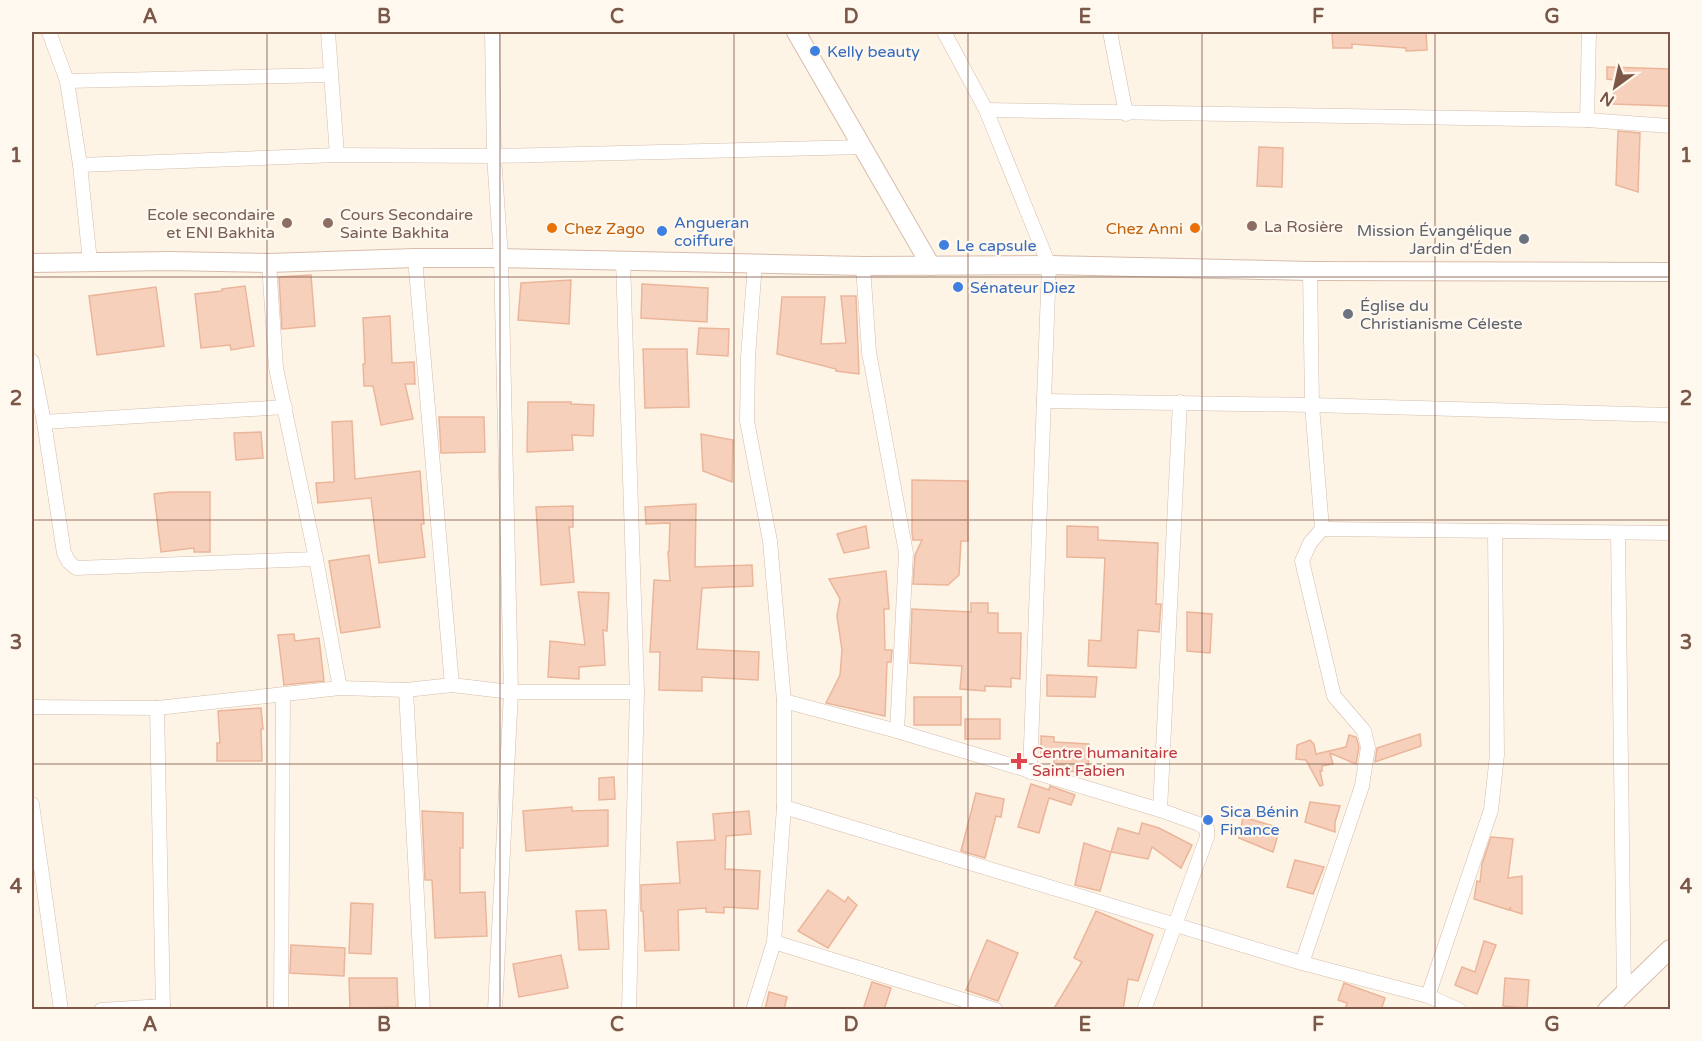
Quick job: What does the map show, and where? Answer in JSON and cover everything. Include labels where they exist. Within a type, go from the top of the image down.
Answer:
[{"type":"main road","points":[[796,32],[931,266]]},
{"type":"main road","points":[[32,263],[269,263],[415,258],[501,258],[863,266],[1049,265],[1310,271],[1671,272]]},
{"type":"main road","points":[[1614,1004],[1671,950]]},
{"type":"street","points":[[49,32],[67,81],[80,165],[90,262]]},
{"type":"street","points":[[328,32],[337,155]]},
{"type":"street","points":[[492,32],[494,156],[501,258],[511,692],[495,1010]]},
{"type":"street","points":[[945,32],[986,110],[1049,265],[1030,772]]},
{"type":"street","points":[[1110,32],[1126,114]]},
{"type":"street","points":[[1587,120],[1589,32]]},
{"type":"street","points":[[67,81],[331,75]]},
{"type":"street","points":[[986,110],[1587,120],[1671,126]]},
{"type":"street","points":[[80,165],[337,155],[494,156],[864,147]]},
{"type":"street","points":[[415,258],[452,685]]},
{"type":"street","points":[[622,261],[637,692],[629,1010]]},
{"type":"street","points":[[269,263],[276,368],[316,558],[340,688]]},
{"type":"street","points":[[753,1010],[774,942],[784,807],[784,701],[770,541],[747,421],[748,357],[755,263]]},
{"type":"street","points":[[863,266],[869,352],[906,552],[897,730]]},
{"type":"street","points":[[1302,963],[1362,786],[1368,747],[1364,731],[1334,696],[1302,561],[1310,543],[1322,530],[1312,405],[1310,271]]},
{"type":"street","points":[[32,361],[44,422],[64,553],[76,568],[316,558]]},
{"type":"street","points":[[1044,401],[1180,402],[1671,415]]},
{"type":"street","points":[[1160,810],[1180,402]]},
{"type":"street","points":[[44,422],[285,407]]},
{"type":"street","points":[[1322,530],[1671,533]]},
{"type":"street","points":[[1428,996],[1491,810],[1495,788],[1497,755],[1495,531]]},
{"type":"street","points":[[1614,1004],[1618,534]]},
{"type":"street","points":[[32,707],[157,708],[340,688],[406,690],[452,685],[511,692],[637,692]]},
{"type":"street","points":[[406,690],[423,1010]]},
{"type":"street","points":[[281,1010],[283,695]]},
{"type":"street","points":[[784,701],[897,730],[1160,810],[1207,829],[1207,837],[1144,1010]]},
{"type":"street","points":[[101,1010],[163,1008],[157,708]]},
{"type":"street","points":[[32,804],[61,1010]]},
{"type":"street","points":[[784,807],[1302,963],[1428,996],[1459,1010]]},
{"type":"street","points":[[774,942],[996,1010]]},
{"type":"building","points":[[1332,32],[1426,32],[1427,50],[1406,51],[1406,48],[1352,44],[1352,48],[1333,48]]},
{"type":"building","points":[[1607,67],[1671,69],[1669,106],[1613,104],[1614,80],[1607,79]]},
{"type":"building","points":[[1618,131],[1640,133],[1638,192],[1616,185]]},
{"type":"building","points":[[1259,147],[1283,148],[1282,187],[1257,186]]},
{"type":"building","points":[[311,275],[315,326],[282,329],[279,277]]},
{"type":"building","points":[[571,280],[569,324],[518,320],[521,283]]},
{"type":"building","points":[[642,284],[708,288],[707,322],[641,318]]},
{"type":"building","points":[[245,286],[254,346],[231,350],[230,345],[201,348],[195,294]]},
{"type":"building","points":[[156,287],[164,346],[97,355],[89,296]]},
{"type":"building","points":[[841,296],[856,296],[859,374],[836,371],[836,369],[777,354],[782,297],[825,297],[821,344],[846,343]]},
{"type":"building","points":[[390,316],[392,363],[414,362],[415,384],[405,384],[413,419],[381,425],[373,386],[364,386],[363,318]]},
{"type":"building","points":[[699,328],[729,329],[728,356],[697,354]]},
{"type":"building","points":[[643,349],[687,349],[689,407],[645,408]]},
{"type":"building","points":[[528,402],[571,402],[571,404],[594,405],[593,436],[572,435],[573,450],[527,452]]},
{"type":"building","points":[[439,417],[484,417],[485,452],[441,453]]},
{"type":"building","points":[[352,421],[355,479],[420,471],[424,524],[421,524],[425,557],[379,563],[371,498],[318,503],[316,483],[334,482],[332,422]]},
{"type":"building","points":[[261,432],[263,458],[236,460],[234,433]]},
{"type":"building","points":[[701,434],[733,440],[732,482],[703,471]]},
{"type":"building","points":[[912,480],[968,481],[968,541],[961,541],[959,575],[948,585],[913,584],[915,555],[922,540],[913,540]]},
{"type":"building","points":[[210,492],[210,552],[194,552],[194,548],[161,552],[154,494]]},
{"type":"building","points":[[696,504],[695,567],[752,565],[753,586],[702,588],[697,649],[759,652],[758,680],[702,677],[702,691],[659,690],[660,652],[650,652],[654,580],[670,581],[668,552],[670,523],[646,524],[645,507]]},
{"type":"building","points":[[573,506],[573,527],[569,527],[574,582],[541,585],[536,507]]},
{"type":"building","points":[[866,526],[869,548],[844,553],[837,534]]},
{"type":"building","points":[[1067,526],[1098,527],[1098,540],[1158,543],[1156,604],[1161,604],[1159,632],[1138,630],[1136,668],[1088,666],[1089,640],[1101,641],[1105,558],[1067,557]]},
{"type":"building","points":[[369,555],[380,627],[341,633],[329,561]]},
{"type":"building","points":[[886,571],[889,609],[884,609],[885,650],[892,650],[891,662],[887,662],[885,716],[826,703],[840,675],[842,650],[837,616],[840,599],[829,579]]},
{"type":"building","points":[[578,592],[609,593],[607,631],[603,630],[605,665],[579,667],[579,679],[548,677],[550,641],[585,645]]},
{"type":"building","points":[[971,603],[988,603],[988,613],[998,613],[998,633],[1021,633],[1020,679],[1011,678],[1011,687],[985,686],[985,691],[960,689],[962,666],[910,663],[912,609],[971,612]]},
{"type":"building","points":[[1187,612],[1212,614],[1210,653],[1187,651]]},
{"type":"building","points":[[294,634],[295,641],[319,638],[324,681],[284,685],[278,635]]},
{"type":"building","points":[[1047,675],[1097,677],[1095,697],[1047,696]]},
{"type":"building","points":[[914,697],[961,697],[961,725],[914,725]]},
{"type":"building","points":[[261,708],[262,761],[217,761],[217,743],[220,743],[218,711]]},
{"type":"building","points":[[965,719],[1000,719],[1000,739],[965,739]]},
{"type":"building","points":[[1420,734],[1421,746],[1375,762],[1377,748]]},
{"type":"building","points":[[1349,735],[1356,737],[1359,747],[1356,764],[1330,753],[1333,764],[1322,766],[1322,771],[1320,771],[1323,785],[1320,786],[1306,760],[1296,759],[1297,745],[1310,740],[1314,744],[1316,754],[1346,747]]},
{"type":"building","points":[[1041,736],[1054,737],[1054,742],[1089,744],[1088,773],[1068,771],[1067,773],[1053,768],[1055,755],[1041,755]]},
{"type":"building","points":[[614,777],[615,799],[599,800],[599,778]]},
{"type":"building","points":[[1031,784],[1049,790],[1050,786],[1075,795],[1071,805],[1049,798],[1039,833],[1018,827]]},
{"type":"building","points":[[976,793],[1004,799],[1001,817],[996,816],[985,858],[961,851]]},
{"type":"building","points":[[1310,802],[1340,806],[1335,822],[1335,832],[1305,822]]},
{"type":"building","points":[[572,807],[572,811],[608,810],[608,846],[526,851],[523,811]]},
{"type":"building","points":[[422,811],[463,813],[460,893],[485,892],[487,936],[435,938],[432,880],[425,880]]},
{"type":"building","points":[[749,811],[751,834],[726,836],[725,869],[760,871],[758,909],[724,907],[724,913],[706,912],[706,908],[678,910],[679,950],[645,951],[641,885],[680,883],[677,842],[715,840],[713,814]]},
{"type":"building","points":[[1243,817],[1280,828],[1273,852],[1239,838]]},
{"type":"building","points":[[1142,823],[1159,828],[1192,845],[1181,868],[1152,847],[1148,859],[1111,852],[1118,828],[1139,834]]},
{"type":"building","points":[[1491,837],[1513,839],[1508,878],[1522,876],[1522,914],[1510,910],[1511,907],[1509,910],[1474,899],[1477,881],[1480,882],[1482,864]]},
{"type":"building","points":[[1084,843],[1111,852],[1100,891],[1075,885]]},
{"type":"building","points":[[1295,860],[1324,867],[1313,894],[1287,887]]},
{"type":"building","points":[[828,890],[845,902],[848,897],[857,905],[828,948],[798,931]]},
{"type":"building","points":[[351,903],[373,904],[371,954],[349,953]]},
{"type":"building","points":[[606,910],[609,949],[579,950],[576,911]]},
{"type":"building","points":[[1096,911],[1153,935],[1138,981],[1128,979],[1123,1010],[1053,1010],[1082,962],[1074,958]]},
{"type":"building","points":[[987,940],[1018,953],[998,1001],[966,990]]},
{"type":"building","points":[[1484,941],[1496,945],[1477,994],[1455,985],[1462,967],[1475,972]]},
{"type":"building","points":[[291,945],[345,948],[344,976],[290,973]]},
{"type":"building","points":[[561,955],[568,988],[519,997],[513,964]]},
{"type":"building","points":[[349,978],[397,978],[398,1007],[350,1008]]},
{"type":"building","points":[[1505,978],[1529,980],[1527,1008],[1503,1006]]},
{"type":"building","points":[[872,982],[891,988],[884,1010],[863,1010]]},
{"type":"building","points":[[1344,983],[1385,998],[1381,1010],[1345,1010],[1347,1003],[1338,1000]]},
{"type":"building","points":[[769,992],[787,997],[784,1010],[765,1010]]},
{"type":"place","name":"Kelly beauty","points":[[815,51]]},
{"type":"place","name":"Ecole secondaire et ENI Bakhita","points":[[287,223]]},
{"type":"place","name":"Cours Secondaire Sainte Bakhita","points":[[328,223]]},
{"type":"place","name":"La Rosière","points":[[1252,226]]},
{"type":"place","name":"Chez Zago","points":[[552,228]]},
{"type":"place","name":"Chez Anni","points":[[1195,228]]},
{"type":"place","name":"Angueran coiffure","points":[[662,231]]},
{"type":"place","name":"Mission Évangélique Jardin d'Éden","points":[[1524,239]]},
{"type":"place","name":"Le capsule","points":[[944,245]]},
{"type":"place","name":"Sénateur Diez","points":[[958,287]]},
{"type":"place","name":"Église du Christianisme Céleste","points":[[1348,314]]},
{"type":"place","name":"Centre humanitaire Saint Fabien","points":[[1019,761]]},
{"type":"place","name":"Sica Bénin Finance","points":[[1208,820]]}]
